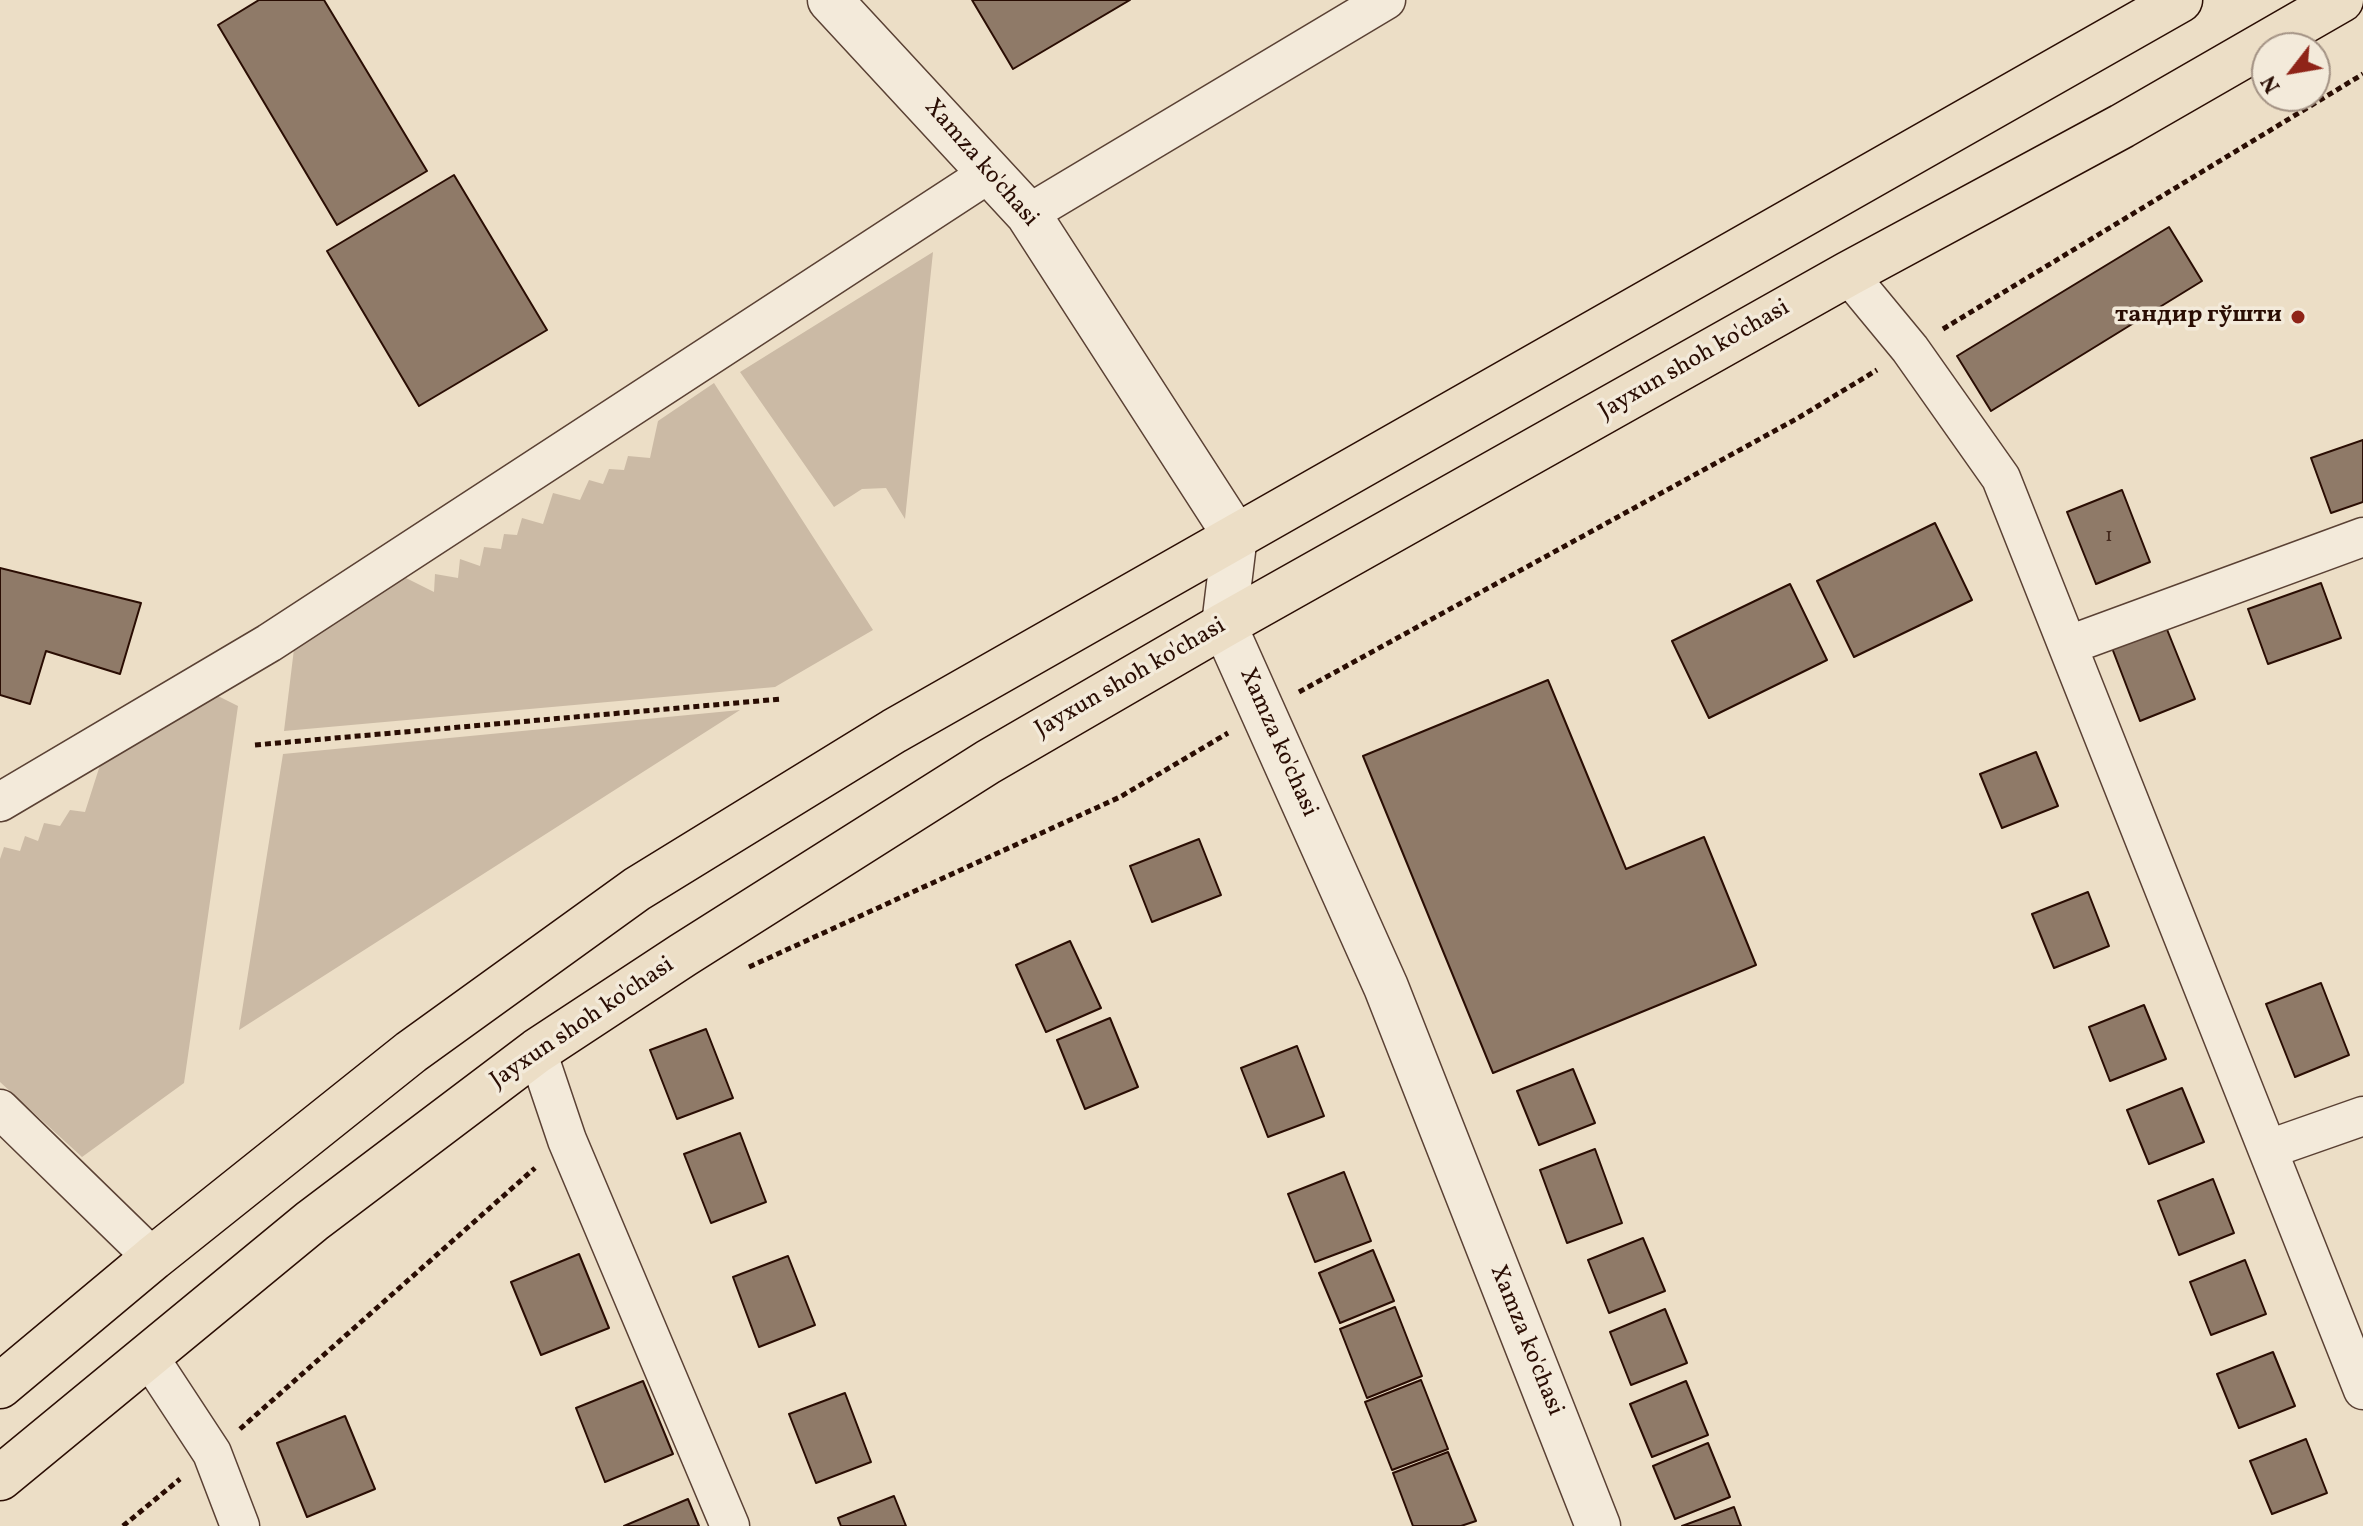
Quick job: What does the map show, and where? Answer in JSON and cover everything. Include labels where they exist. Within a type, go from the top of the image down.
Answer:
[{"type":"highway","points":[[0,1386],[153,1258],[411,1052],[637,889],[894,731],[2180,0]]},
{"type":"highway","name":"Jayxun shoh ko'chasi","points":[[0,1478],[312,1221],[537,1051],[988,762],[1224,625],[1848,274],[2122,126],[2341,0]]},
{"type":"street","name":"Xamza ko'chasi","points":[[830,0],[1028,214],[1235,535]]},
{"type":"street","points":[[1028,214],[1386,0]]},
{"type":"street","points":[[0,802],[269,643],[991,172]]},
{"type":"street","points":[[1848,274],[1910,349],[2001,478],[2363,1390]]},
{"type":"street","points":[[1224,625],[1235,535]]},
{"type":"street","points":[[2069,645],[2363,537]]},
{"type":"street","name":"Xamza ko'chasi","points":[[1224,625],[1386,987],[1598,1526]]},
{"type":"street","points":[[537,1051],[567,1140],[730,1526]]},
{"type":"street","points":[[0,1109],[153,1258]]},
{"type":"street","points":[[2269,1149],[2363,1116]]},
{"type":"street","points":[[149,1357],[212,1453],[240,1526]]},
{"type":"path","points":[[743,970],[1120,797],[1264,711],[1798,418],[2363,74]]},
{"type":"path","points":[[255,745],[781,699]]},
{"type":"path","points":[[123,1526],[212,1453],[567,1140]]},
{"type":"shaded area","points":[[933,252],[905,519],[886,488],[862,489],[834,507],[740,372]]},
{"type":"shaded area","points":[[714,383],[873,630],[775,687],[284,731],[294,649],[404,577],[434,592],[435,574],[458,578],[460,559],[480,566],[484,547],[501,549],[504,534],[517,535],[522,518],[543,524],[553,493],[580,500],[589,480],[603,484],[609,469],[624,470],[628,456],[650,458],[658,421]]},
{"type":"shaded area","points":[[210,692],[238,706],[184,1083],[82,1157],[0,1082],[0,859],[4,847],[20,851],[25,836],[38,841],[44,823],[60,826],[70,810],[85,812],[101,762]]},
{"type":"shaded area","points":[[740,710],[239,1030],[283,754]]},
{"type":"building","points":[[259,0],[324,0],[427,171],[337,225],[218,25]]},
{"type":"building","points":[[972,0],[1130,0],[1013,69]]},
{"type":"building","points":[[454,175],[547,330],[419,406],[327,251]]},
{"type":"building","points":[[2169,227],[2202,281],[1991,411],[1957,356]]},
{"type":"building","points":[[2363,440],[2363,502],[2331,513],[2311,458]]},
{"type":"building","points":[[2122,490],[2150,562],[2096,584],[2067,512]]},
{"type":"building","points":[[1935,523],[1972,600],[1854,657],[1817,581]]},
{"type":"building","points":[[0,568],[141,603],[120,674],[46,651],[30,704],[0,695]]},
{"type":"building","points":[[2321,583],[2341,638],[2268,664],[2248,609]]},
{"type":"building","points":[[1790,584],[1827,660],[1709,718],[1672,641]]},
{"type":"building","points":[[2166,627],[2195,699],[2140,721],[2112,648]]},
{"type":"building","points":[[1548,680],[1626,869],[1704,837],[1756,965],[1493,1073],[1363,756]]},
{"type":"building","points":[[2036,752],[2058,806],[2002,828],[1980,774]]},
{"type":"building","points":[[1199,839],[1221,895],[1152,922],[1130,866]]},
{"type":"building","points":[[2088,892],[2109,946],[2054,968],[2032,914]]},
{"type":"building","points":[[1070,941],[1101,1008],[1046,1032],[1016,965]]},
{"type":"building","points":[[2321,983],[2349,1055],[2295,1077],[2266,1004]]},
{"type":"building","points":[[2144,1005],[2166,1059],[2110,1081],[2089,1027]]},
{"type":"building","points":[[1110,1018],[1138,1087],[1085,1109],[1057,1040]]},
{"type":"building","points":[[706,1029],[733,1098],[677,1119],[650,1050]]},
{"type":"building","points":[[1297,1046],[1324,1116],[1268,1137],[1241,1068]]},
{"type":"building","points":[[1573,1069],[1595,1123],[1539,1145],[1517,1091]]},
{"type":"building","points":[[2182,1088],[2204,1142],[2149,1164],[2127,1110]]},
{"type":"building","points":[[740,1133],[766,1202],[711,1223],[684,1154]]},
{"type":"building","points":[[1595,1149],[1622,1223],[1567,1243],[1540,1170]]},
{"type":"building","points":[[1344,1172],[1371,1241],[1315,1262],[1288,1194]]},
{"type":"building","points":[[2213,1179],[2234,1233],[2179,1255],[2158,1201]]},
{"type":"building","points":[[1643,1238],[1665,1291],[1609,1313],[1588,1260]]},
{"type":"building","points":[[1373,1250],[1394,1301],[1340,1323],[1319,1273]]},
{"type":"building","points":[[579,1254],[609,1328],[541,1355],[511,1282]]},
{"type":"building","points":[[788,1256],[815,1325],[759,1347],[733,1277]]},
{"type":"building","points":[[2245,1260],[2266,1314],[2211,1335],[2190,1282]]},
{"type":"building","points":[[1395,1307],[1422,1376],[1367,1398],[1340,1329]]},
{"type":"building","points":[[1665,1309],[1687,1363],[1631,1385],[1610,1332]]},
{"type":"building","points":[[2273,1352],[2295,1406],[2239,1428],[2217,1374]]},
{"type":"building","points":[[1421,1380],[1448,1449],[1392,1470],[1365,1402]]},
{"type":"building","points":[[643,1381],[673,1454],[605,1482],[576,1408]]},
{"type":"building","points":[[1686,1381],[1708,1435],[1652,1457],[1630,1404]]},
{"type":"building","points":[[845,1393],[871,1462],[816,1483],[789,1414]]},
{"type":"building","points":[[345,1416],[375,1489],[307,1517],[277,1443]]},
{"type":"building","points":[[2306,1439],[2327,1493],[2272,1514],[2250,1461]]},
{"type":"building","points":[[1708,1443],[1730,1497],[1675,1519],[1653,1466]]},
{"type":"building","points":[[1448,1452],[1476,1521],[1461,1526],[1413,1526],[1393,1473]]},
{"type":"building","points":[[894,1496],[906,1526],[841,1526],[838,1518]]},
{"type":"building","points":[[688,1499],[699,1526],[624,1526]]},
{"type":"building","points":[[1734,1507],[1741,1526],[1682,1526]]},
{"type":"place","name":"тандир гўшти","points":[[2298,317]]}]
